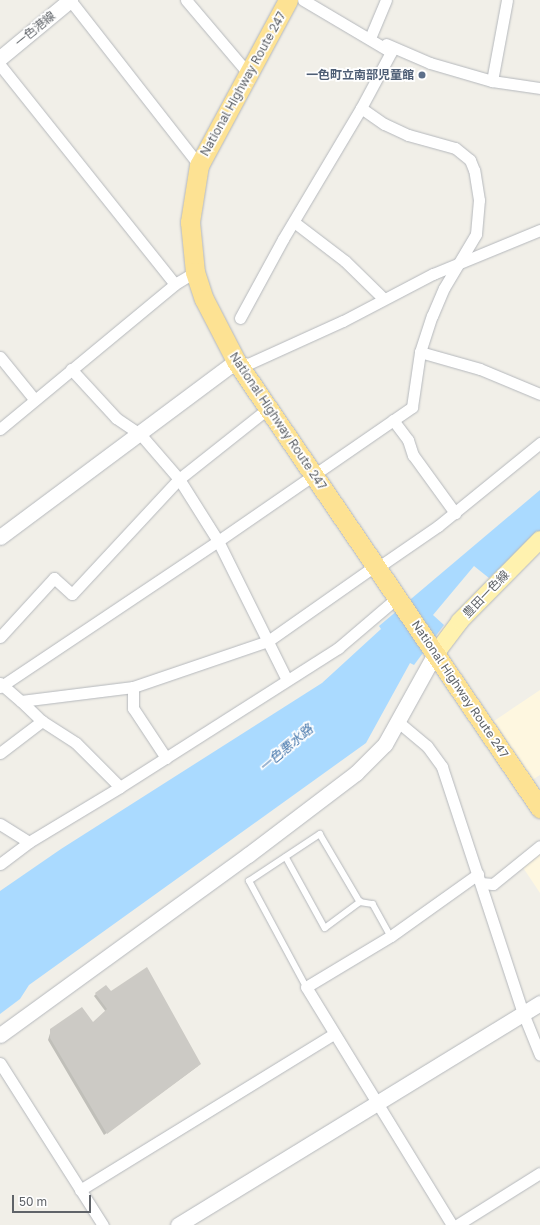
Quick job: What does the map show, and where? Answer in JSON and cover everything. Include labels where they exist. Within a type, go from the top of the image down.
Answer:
[{"type":"highway","name":"National Highway Route 247","points":[[288,0],[199,164],[190,222],[195,272],[204,299],[236,361],[270,407],[540,808]]},
{"type":"main road","name":"豊田一色線","points":[[433,647],[540,539]]},
{"type":"street","points":[[70,0],[199,164]]},
{"type":"street","name":"一色港線","points":[[0,58],[70,0]]},
{"type":"street","points":[[186,0],[248,73]]},
{"type":"street","points":[[240,318],[361,108],[391,52],[370,38],[303,0]]},
{"type":"street","points":[[370,38],[386,0]]},
{"type":"street","points":[[492,82],[507,0]]},
{"type":"street","points":[[370,38],[430,63],[492,82],[540,88]]},
{"type":"street","points":[[0,65],[175,284]]},
{"type":"street","points":[[120,787],[76,743],[42,721],[1,685],[218,541],[315,475],[412,406],[420,352],[444,288],[476,234],[479,200],[474,170],[470,160],[455,148],[408,136],[384,124],[361,108]]},
{"type":"street","points":[[294,222],[331,253],[345,261],[384,299]]},
{"type":"street","points":[[0,537],[141,435],[236,361],[248,364],[433,274],[540,230]]},
{"type":"street","points":[[0,429],[175,284],[195,272]]},
{"type":"street","points":[[420,352],[480,369],[540,394]]},
{"type":"street","points":[[0,357],[35,400]]},
{"type":"street","points":[[71,369],[116,418],[141,435],[179,479],[218,541],[287,680]]},
{"type":"street","points":[[0,637],[54,578],[72,594],[179,479],[270,407]]},
{"type":"street","points":[[394,420],[408,440],[413,455],[455,513]]},
{"type":"street","points":[[21,701],[133,687],[268,641],[372,568],[377,568],[455,513],[540,444]]},
{"type":"street","points":[[0,864],[29,842],[120,787],[338,648],[401,601]]},
{"type":"street","points":[[0,1035],[248,855],[356,773],[385,744],[398,721],[433,647]]},
{"type":"street","points":[[133,687],[133,708],[166,758]]},
{"type":"street","points":[[0,753],[42,721]]},
{"type":"street","points":[[398,721],[427,746],[442,767],[523,1013],[540,1055]]},
{"type":"street","points":[[0,824],[29,842]]},
{"type":"street","points":[[479,879],[493,884],[540,846]]},
{"type":"street","points":[[479,879],[391,936],[306,987],[378,1103],[459,1224],[540,1173]]},
{"type":"street","points":[[178,1225],[540,1003]]},
{"type":"street","points":[[80,1190],[334,1034]]},
{"type":"street","points":[[0,1063],[103,1225]]},
{"type":"lane","points":[[306,987],[249,881],[320,834],[360,902]]},
{"type":"lane","points":[[286,857],[326,928],[360,902],[373,904],[391,936]]},
{"type":"shaded area","points":[[540,690],[540,775],[532,780],[494,721]]},
{"type":"shaded area","points":[[540,850],[540,893],[522,866]]},
{"type":"water","name":"一色悪水路","points":[[540,490],[540,532],[489,578],[474,566],[433,615],[444,625],[414,665],[410,663],[366,743],[29,985],[20,999],[0,1014],[0,891],[61,849],[322,683],[381,629],[379,626]]},
{"type":"building","points":[[147,967],[201,1064],[107,1134],[50,1038],[50,1029],[82,1007],[93,1022],[107,1009],[95,993],[106,985],[111,991]]},
{"type":"place","name":"一色町立南部児童館","points":[[422,75]]}]
